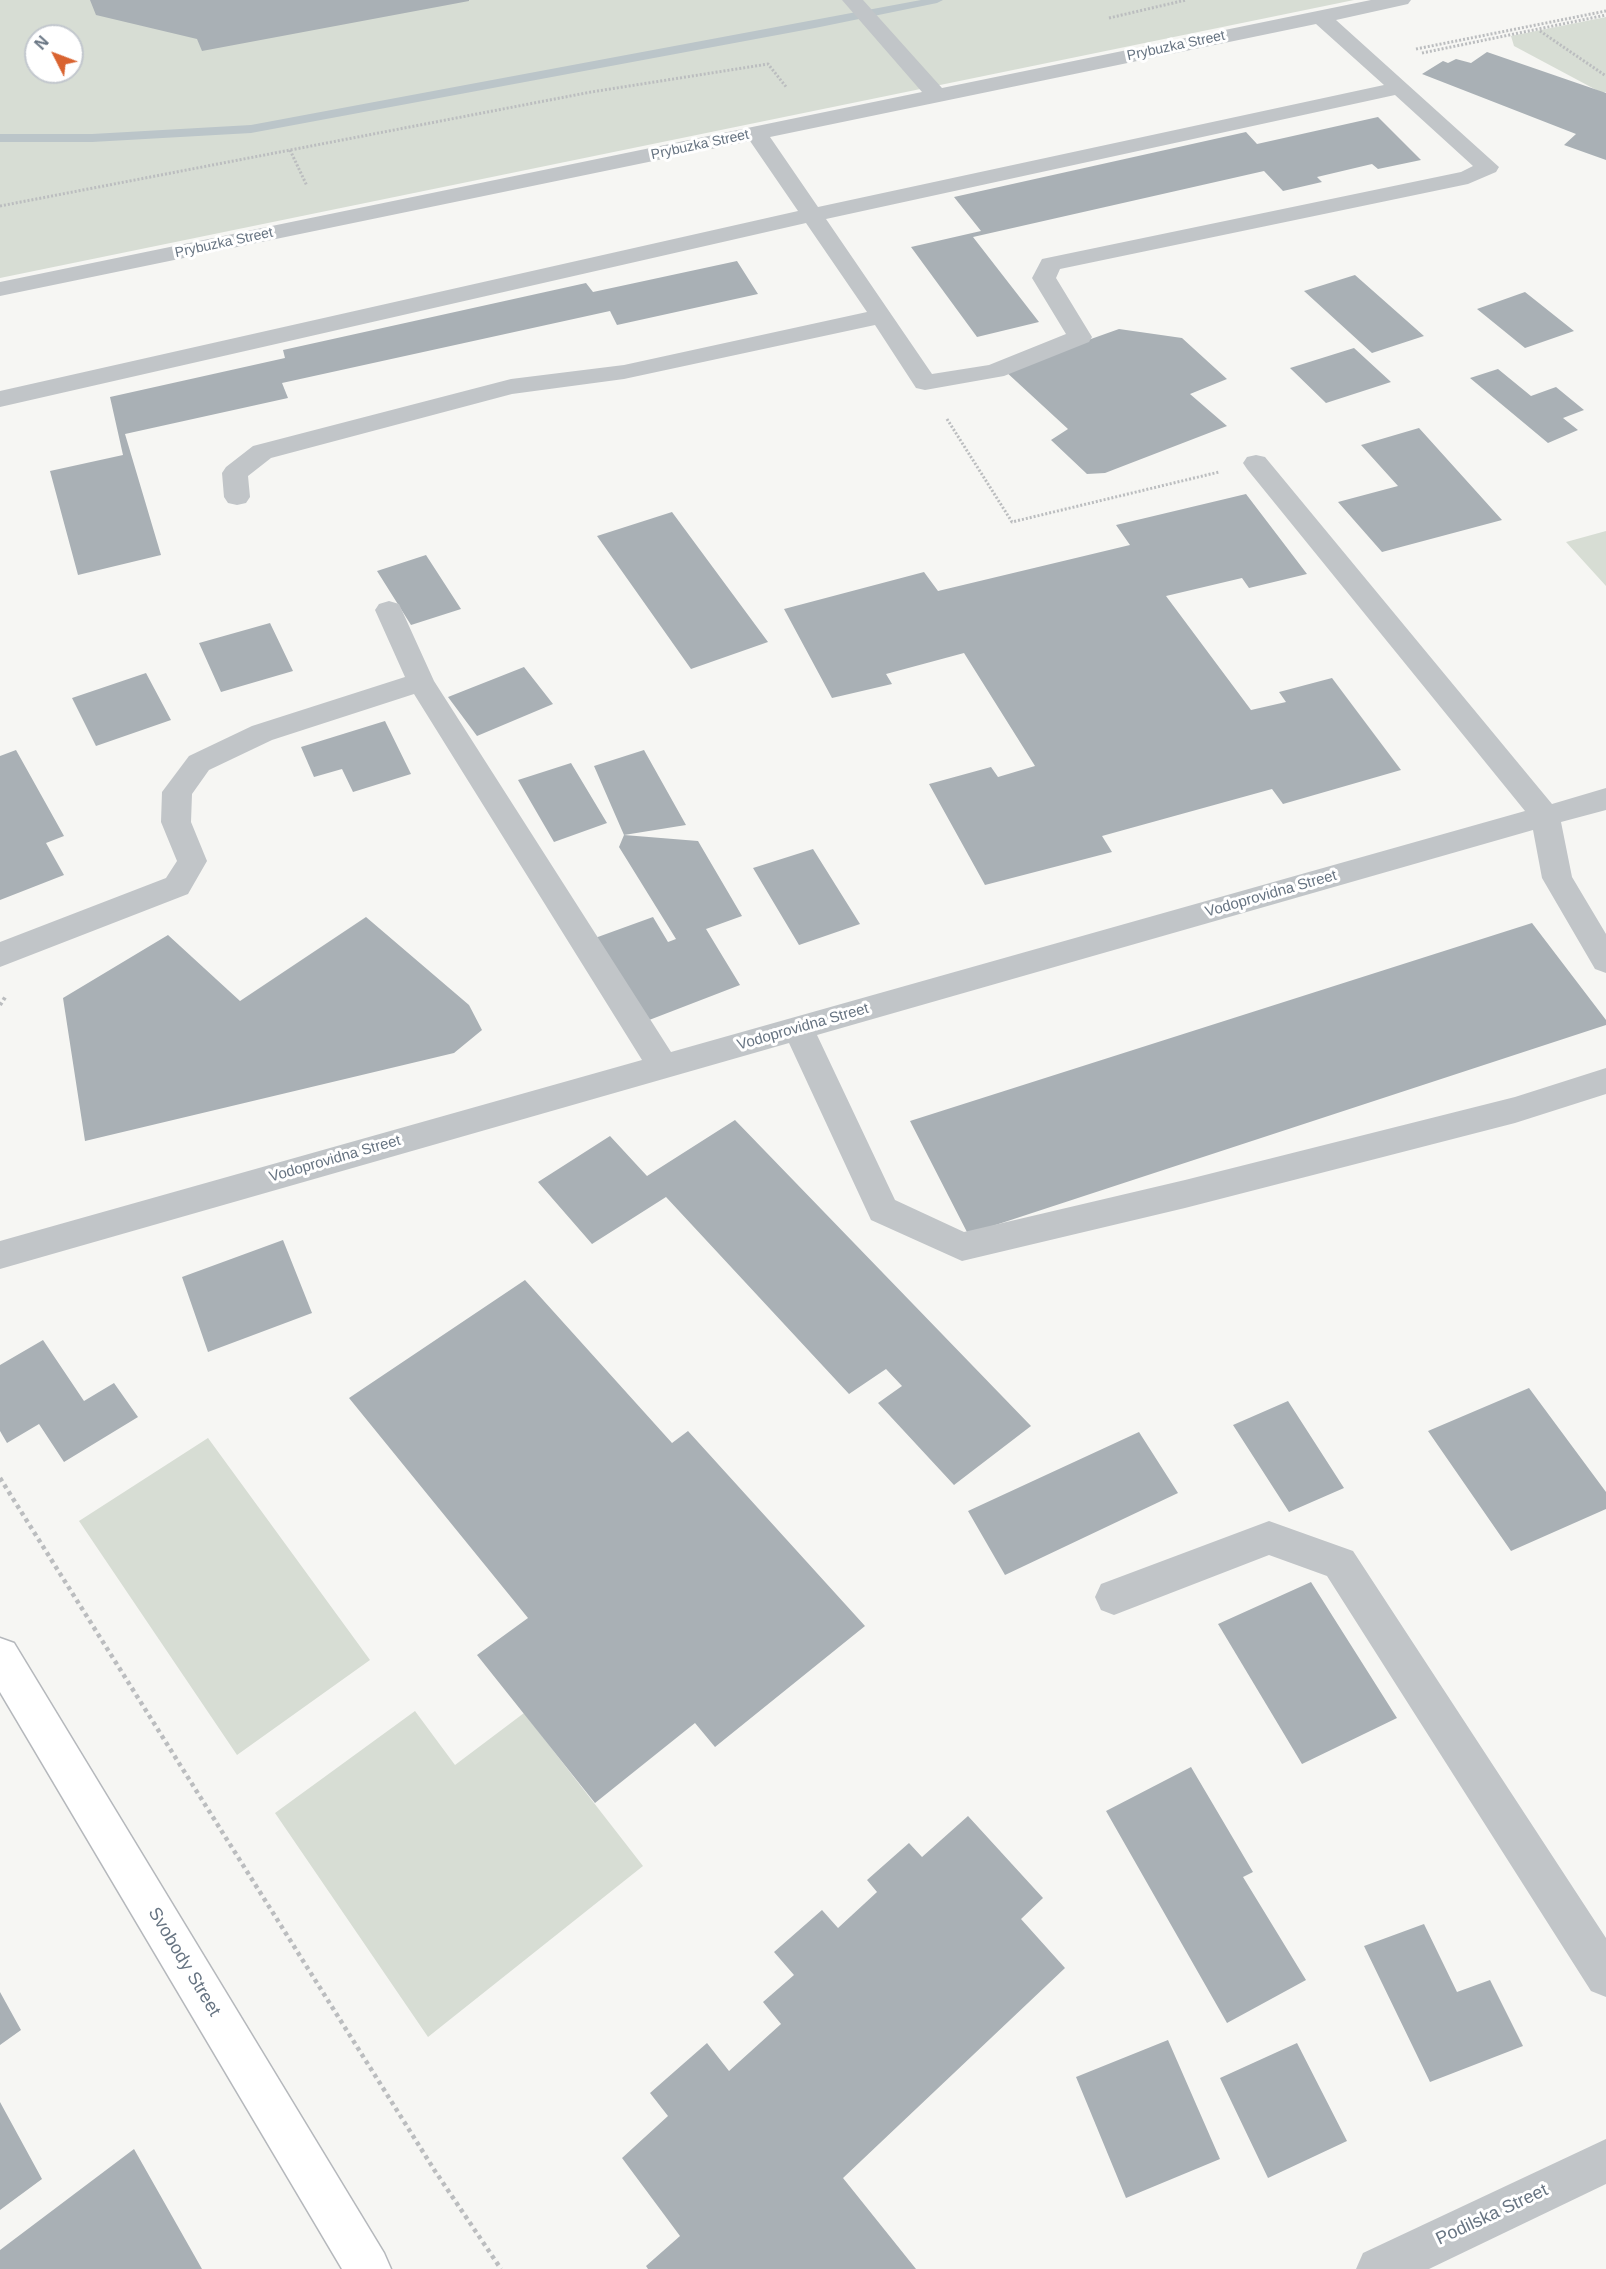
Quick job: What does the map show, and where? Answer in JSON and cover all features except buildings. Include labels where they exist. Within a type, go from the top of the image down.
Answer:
[{"type":"main road","name":"Svobody Street","points":[[0,1656],[368,2269]]},
{"type":"street","points":[[852,0],[937,96]]},
{"type":"street","name":"Prybuzka Street","points":[[0,289],[1401,0]]},
{"type":"street","points":[[756,133],[882,316],[925,383],[995,370],[1080,337],[1044,278],[1050,264],[1468,177],[1488,167],[1321,16]]},
{"type":"street","points":[[0,399],[811,215],[1398,88]]},
{"type":"street","points":[[237,497],[235,472],[262,452],[511,387],[624,372],[882,316]]},
{"type":"street","points":[[1256,463],[1545,816],[1557,878],[1606,961]]},
{"type":"street","points":[[388,610],[421,682],[663,1066]]},
{"type":"street","points":[[0,956],[177,886],[192,861],[176,822],[177,792],[199,763],[262,733],[421,682]]},
{"type":"street","name":"Vodoprovidna Street","points":[[0,1255],[1606,799]]},
{"type":"street","points":[[798,1028],[883,1210],[962,1247],[1185,1194],[1515,1110],[1606,1081]]},
{"type":"street","points":[[1114,1597],[1269,1538],[1340,1563],[1606,1976]]},
{"type":"street","name":"Podilska Street","points":[[1378,2269],[1606,2161]]},
{"type":"path","points":[[1540,30],[1606,76]]},
{"type":"path","points":[[0,206],[591,92],[768,64],[790,93]]},
{"type":"path","points":[[291,150],[308,188]]},
{"type":"path","points":[[945,415],[1012,522],[1256,463]]},
{"type":"path","points":[[0,1478],[435,2171],[501,2269]]},
{"type":"shaded area","points":[[0,0],[1354,0],[0,278]]},
{"type":"shaded area","points":[[1606,17],[1606,92],[1602,93],[1514,46],[1511,36]]},
{"type":"shaded area","points":[[1606,531],[1606,586],[1566,542]]},
{"type":"shaded area","points":[[208,1438],[370,1660],[237,1755],[79,1521]]},
{"type":"shaded area","points":[[415,1711],[455,1765],[524,1713],[643,1866],[428,2037],[275,1813]]},
{"type":"waterway","points":[[0,138],[92,138],[251,129],[815,25],[937,0]]}]
